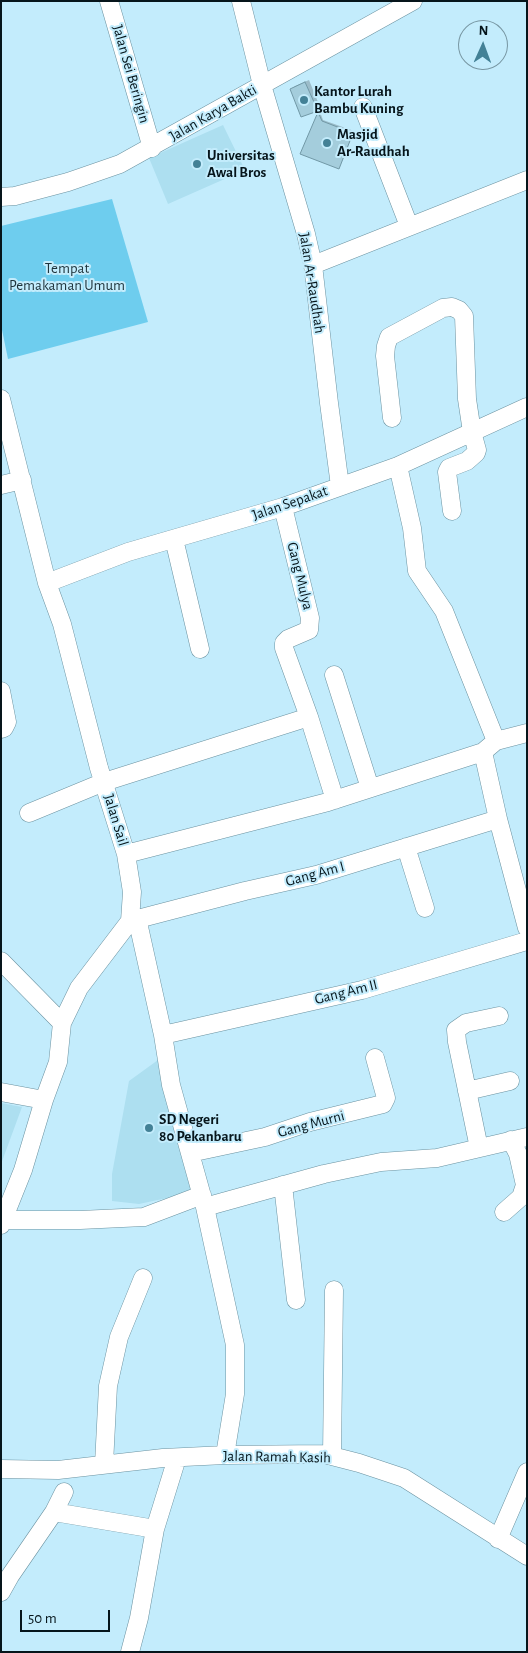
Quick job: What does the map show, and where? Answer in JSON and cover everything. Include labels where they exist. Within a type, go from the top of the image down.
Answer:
[{"type":"street","name":"Jalan Sei Beringin","points":[[110,1],[152,148]]},
{"type":"street","name":"Jalan Ar-Raudhah","points":[[241,1],[262,85],[306,234],[313,265],[340,486]]},
{"type":"street","name":"Jalan Karya Bakti","points":[[1,197],[16,196],[68,182],[120,164],[152,148],[199,119],[413,1]]},
{"type":"street","points":[[363,107],[409,226]]},
{"type":"street","points":[[313,265],[527,180]]},
{"type":"street","points":[[392,418],[385,356],[389,337],[443,308],[452,307],[459,310],[464,316],[466,383],[472,432],[477,448],[476,453],[467,460],[449,468],[447,472],[452,512]]},
{"type":"street","name":"Jalan Sail","points":[[1,399],[46,583],[62,624],[104,782],[126,854],[132,892],[133,920],[163,1035],[171,1086],[204,1201],[235,1345],[236,1394],[225,1455]]},
{"type":"street","name":"Jalan Sepakat","points":[[46,583],[128,552],[283,507],[398,466],[527,407]]},
{"type":"street","points":[[398,466],[412,528],[417,571],[444,611],[489,746],[498,818],[527,928]]},
{"type":"street","points":[[1,485],[22,480]]},
{"type":"street","name":"Gang Mulya","points":[[283,507],[310,618],[309,630],[288,639],[284,643],[284,648],[309,717],[335,800]]},
{"type":"street","points":[[174,539],[200,649]]},
{"type":"street","points":[[334,675],[370,788]]},
{"type":"street","points":[[1,691],[7,722],[4,728],[1,729]]},
{"type":"street","points":[[29,813],[104,782],[309,717]]},
{"type":"street","points":[[126,854],[233,828],[335,800],[527,733]]},
{"type":"street","name":"Gang Am I","points":[[133,920],[245,891],[316,876],[498,818]]},
{"type":"street","points":[[406,847],[425,908]]},
{"type":"street","points":[[133,920],[78,988],[62,1023],[58,1062],[44,1100],[23,1170],[2,1222],[144,1217],[204,1201],[324,1174],[381,1162],[437,1158],[519,1138],[518,1154],[525,1185],[521,1197],[504,1212]]},
{"type":"street","name":"Gang Am II","points":[[163,1035],[362,990],[527,941]]},
{"type":"street","points":[[1,961],[62,1023]]},
{"type":"street","points":[[479,1148],[456,1030],[466,1023],[499,1016]]},
{"type":"street","name":"Gang Murni","points":[[190,1153],[265,1137],[310,1122],[383,1104],[386,1098],[375,1058]]},
{"type":"street","points":[[467,1091],[510,1081]]},
{"type":"street","points":[[1,1092],[44,1100]]},
{"type":"street","points":[[283,1184],[296,1300]]},
{"type":"street","points":[[104,1464],[108,1386],[119,1337],[143,1278]]},
{"type":"street","points":[[332,1456],[334,1290]]},
{"type":"street","name":"Jalan Ramah Kasih","points":[[1,1469],[58,1470],[104,1464],[225,1455],[324,1454],[358,1462],[404,1478],[527,1556]]},
{"type":"street","points":[[130,1652],[139,1618],[155,1529],[177,1458]]},
{"type":"street","points":[[498,1539],[527,1472]]},
{"type":"street","points":[[1,1592],[54,1512],[64,1492]]},
{"type":"street","points":[[54,1512],[155,1529]]},
{"type":"shaded area","name":"Universitas Awal Bros","points":[[223,125],[245,170],[168,204],[149,158]]},
{"type":"shaded area","name":"SD Negeri 80 Pekanbaru","points":[[158,1060],[195,1192],[139,1204],[112,1201],[112,1174],[129,1081]]},
{"type":"shaded area","points":[[1,1103],[22,1107],[1,1164]]},
{"type":"green space","name":"Tempat Pemakaman Umum","points":[[112,199],[148,322],[8,359],[1,325],[1,226]]},
{"type":"building","name":"Kantor Lurah Bambu Kuning","points":[[305,82],[318,111],[301,117],[290,89]]},
{"type":"building","name":"Masjid Ar-Raudhah","points":[[318,112],[322,121],[353,133],[339,169],[300,154]]},
{"type":"place","name":"Kantor Lurah Bambu Kuning","points":[[304,100]]},
{"type":"place","name":"Masjid Ar-Raudhah","points":[[327,143]]},
{"type":"place","name":"Universitas Awal Bros","points":[[197,164]]},
{"type":"place","name":"SD Negeri 80 Pekanbaru","points":[[149,1128]]}]
